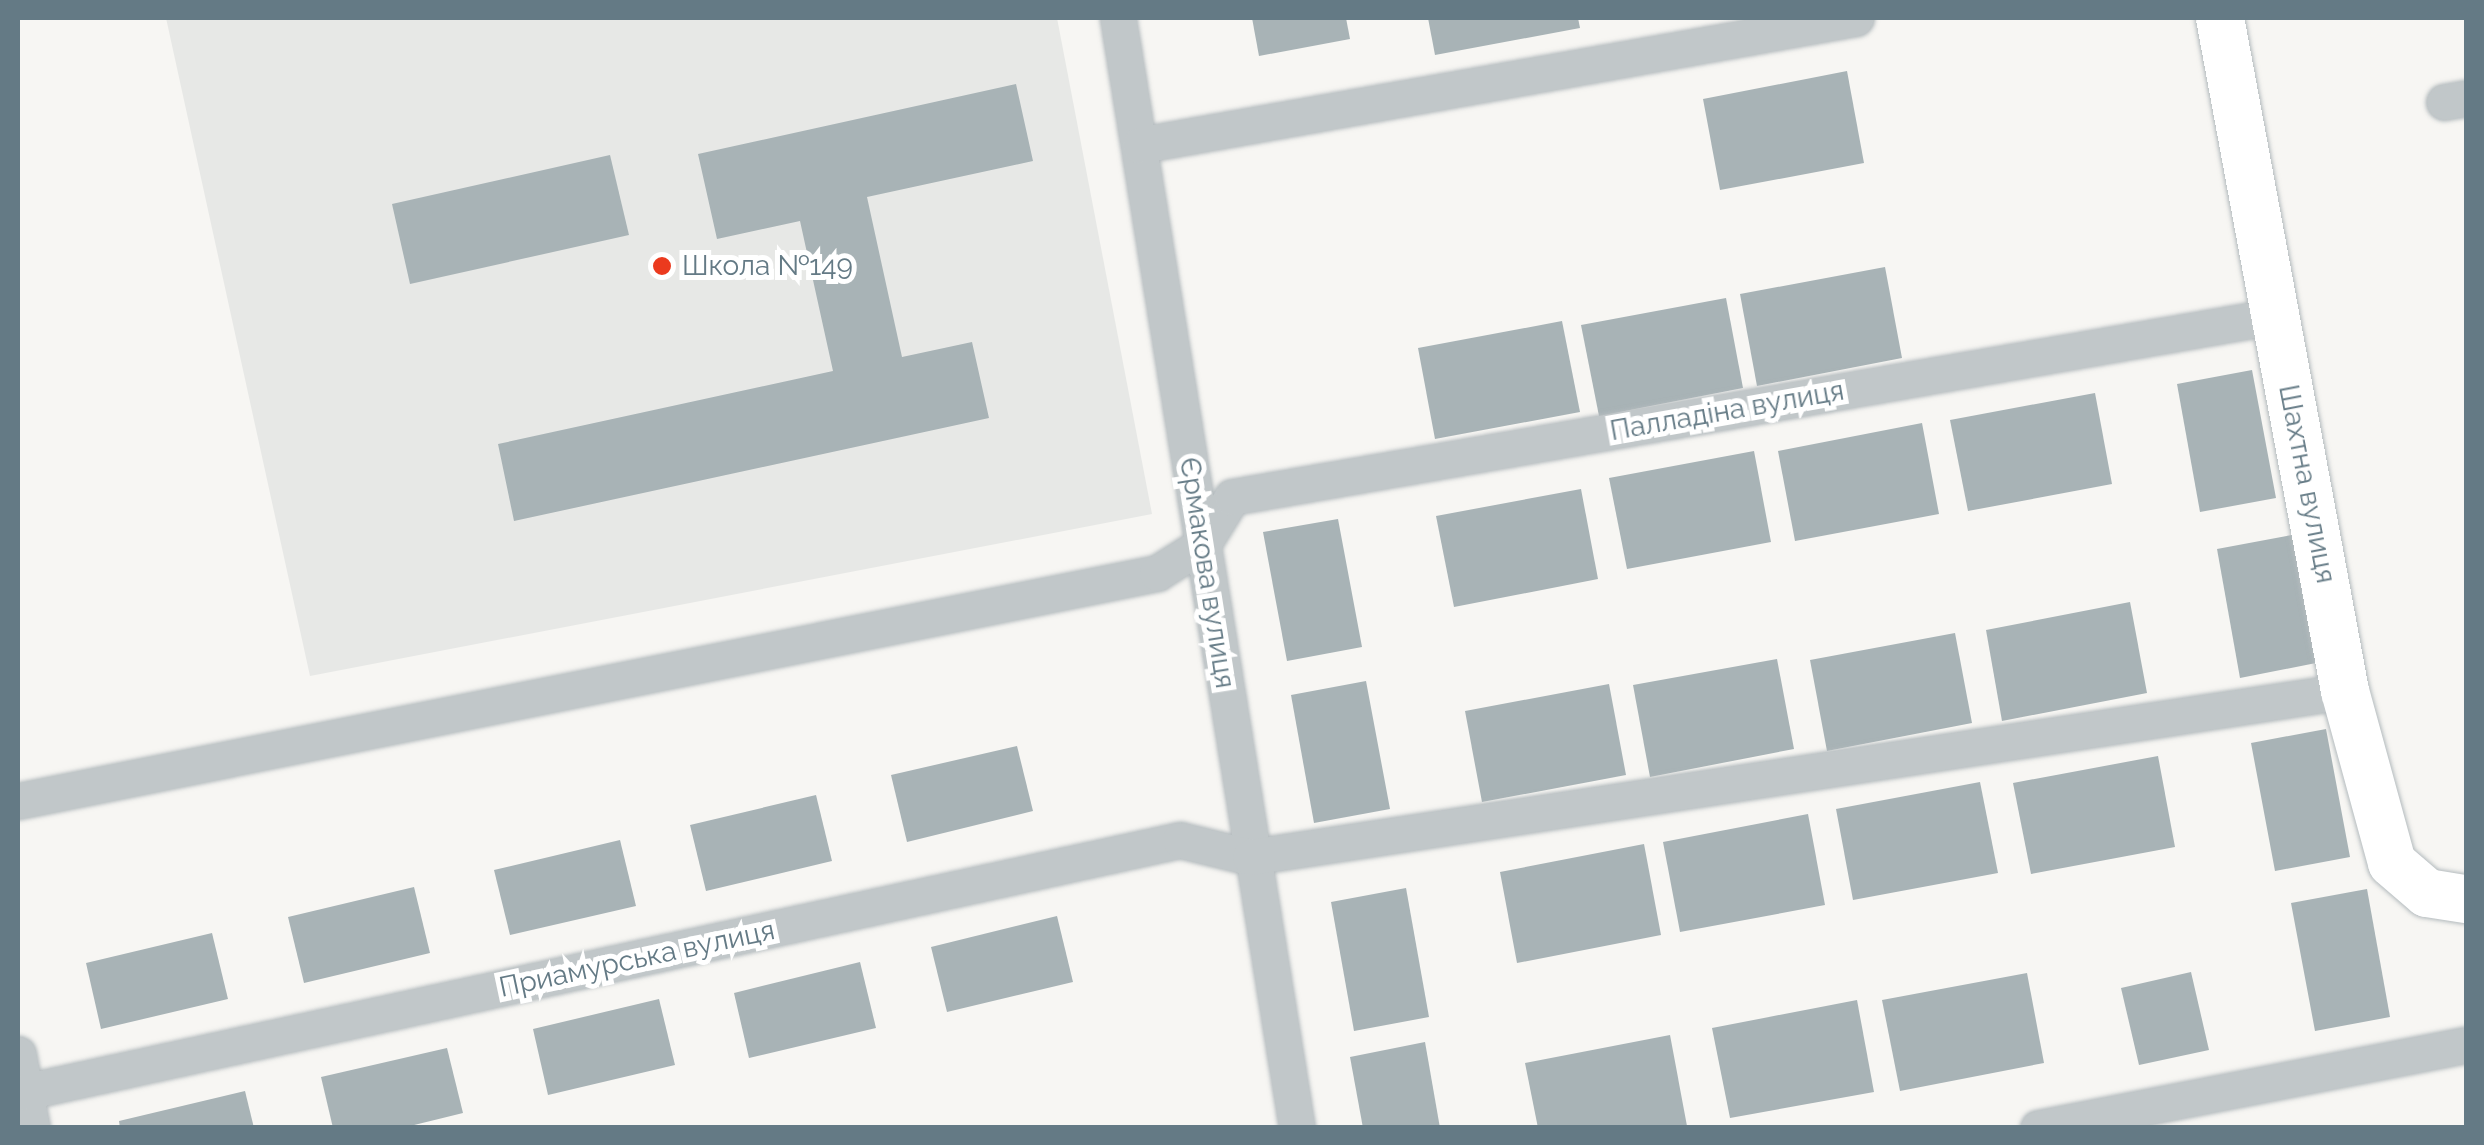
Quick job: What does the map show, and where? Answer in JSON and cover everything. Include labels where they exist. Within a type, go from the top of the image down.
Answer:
[{"type":"main road","name":"Шахтна вулиця","points":[[2220,18],[2345,691],[2392,862],[2427,894],[2466,899]]},
{"type":"street","name":"Єрмакова вулиця","points":[[1118,18],[1250,857],[1297,1128]]},
{"type":"street","points":[[1140,146],[1856,18]]},
{"type":"street","name":"Палладіна вулиця","points":[[1203,544],[1232,497],[2276,316]]},
{"type":"street","points":[[18,802],[1156,572],[1203,544]]},
{"type":"street","points":[[1250,857],[2345,691]]},
{"type":"street","name":"Приамурська вулиця","points":[[24,1092],[1180,840],[1250,857]]},
{"type":"street","points":[[2038,1128],[2466,1045]]},
{"type":"street","points":[[18,1054],[32,1128]]},
{"type":"shaded area","name":"Школа №149","points":[[166,18],[1057,18],[1152,514],[310,676]]},
{"type":"building","points":[[1252,18],[1346,18],[1350,39],[1259,56]]},
{"type":"building","points":[[1428,18],[1578,18],[1580,28],[1435,55]]},
{"type":"building","points":[[1847,71],[1864,163],[1720,190],[1703,99]]},
{"type":"building","points":[[1016,84],[1033,161],[867,197],[902,357],[972,342],[989,418],[514,521],[498,444],[833,371],[800,221],[717,239],[698,154]]},
{"type":"building","points":[[610,155],[629,235],[410,284],[392,204]]},
{"type":"building","points":[[1885,267],[1902,358],[1757,386],[1740,294]]},
{"type":"building","points":[[1726,298],[1743,388],[1599,416],[1581,325]]},
{"type":"building","points":[[1562,321],[1580,412],[1435,439],[1418,348]]},
{"type":"building","points":[[2252,370],[2276,498],[2200,512],[2177,384]]},
{"type":"building","points":[[2095,393],[2112,484],[1968,511],[1950,420]]},
{"type":"building","points":[[1922,423],[1939,514],[1795,541],[1778,451]]},
{"type":"building","points":[[1754,451],[1771,542],[1627,569],[1609,478]]},
{"type":"building","points":[[1581,489],[1598,579],[1454,607],[1436,516]]},
{"type":"building","points":[[1338,519],[1362,647],[1287,661],[1263,532]]},
{"type":"building","points":[[2292,535],[2316,663],[2240,678],[2217,549]]},
{"type":"building","points":[[2130,602],[2147,693],[2002,721],[1986,630]]},
{"type":"building","points":[[1955,633],[1972,723],[1827,751],[1810,660]]},
{"type":"building","points":[[1777,659],[1794,749],[1650,777],[1633,685]]},
{"type":"building","points":[[1366,681],[1390,809],[1314,823],[1291,695]]},
{"type":"building","points":[[1609,684],[1626,775],[1482,802],[1465,711]]},
{"type":"building","points":[[2326,729],[2350,857],[2275,871],[2251,743]]},
{"type":"building","points":[[1017,746],[1033,811],[907,842],[891,775]]},
{"type":"building","points":[[2158,756],[2175,847],[2031,874],[2013,783]]},
{"type":"building","points":[[1980,782],[1998,873],[1853,900],[1836,809]]},
{"type":"building","points":[[816,795],[832,861],[706,891],[690,825]]},
{"type":"building","points":[[1808,814],[1825,905],[1680,932],[1663,842]]},
{"type":"building","points":[[620,840],[636,906],[510,935],[494,870]]},
{"type":"building","points":[[1644,844],[1661,935],[1517,963],[1500,872]]},
{"type":"building","points":[[414,887],[430,953],[304,983],[288,917]]},
{"type":"building","points":[[1406,888],[1429,1017],[1354,1031],[1331,902]]},
{"type":"building","points":[[2367,889],[2390,1017],[2315,1031],[2291,903]]},
{"type":"building","points":[[1057,916],[1073,982],[947,1012],[931,947]]},
{"type":"building","points":[[212,933],[228,999],[101,1029],[86,963]]},
{"type":"building","points":[[860,962],[876,1028],[749,1058],[734,993]]},
{"type":"building","points":[[2191,972],[2209,1050],[2139,1065],[2121,988]]},
{"type":"building","points":[[2027,973],[2044,1063],[1900,1091],[1882,1000]]},
{"type":"building","points":[[659,999],[675,1065],[548,1095],[533,1029]]},
{"type":"building","points":[[1857,1000],[1874,1092],[1730,1118],[1712,1028]]},
{"type":"building","points":[[1670,1035],[1687,1126],[1538,1128],[1525,1063]]},
{"type":"building","points":[[1425,1042],[1440,1128],[1363,1128],[1350,1057]]},
{"type":"building","points":[[447,1048],[463,1113],[402,1128],[333,1128],[321,1077]]},
{"type":"building","points":[[245,1091],[254,1128],[120,1128],[119,1121]]},
{"type":"place","name":"Школа №149","points":[[662,266]]}]
